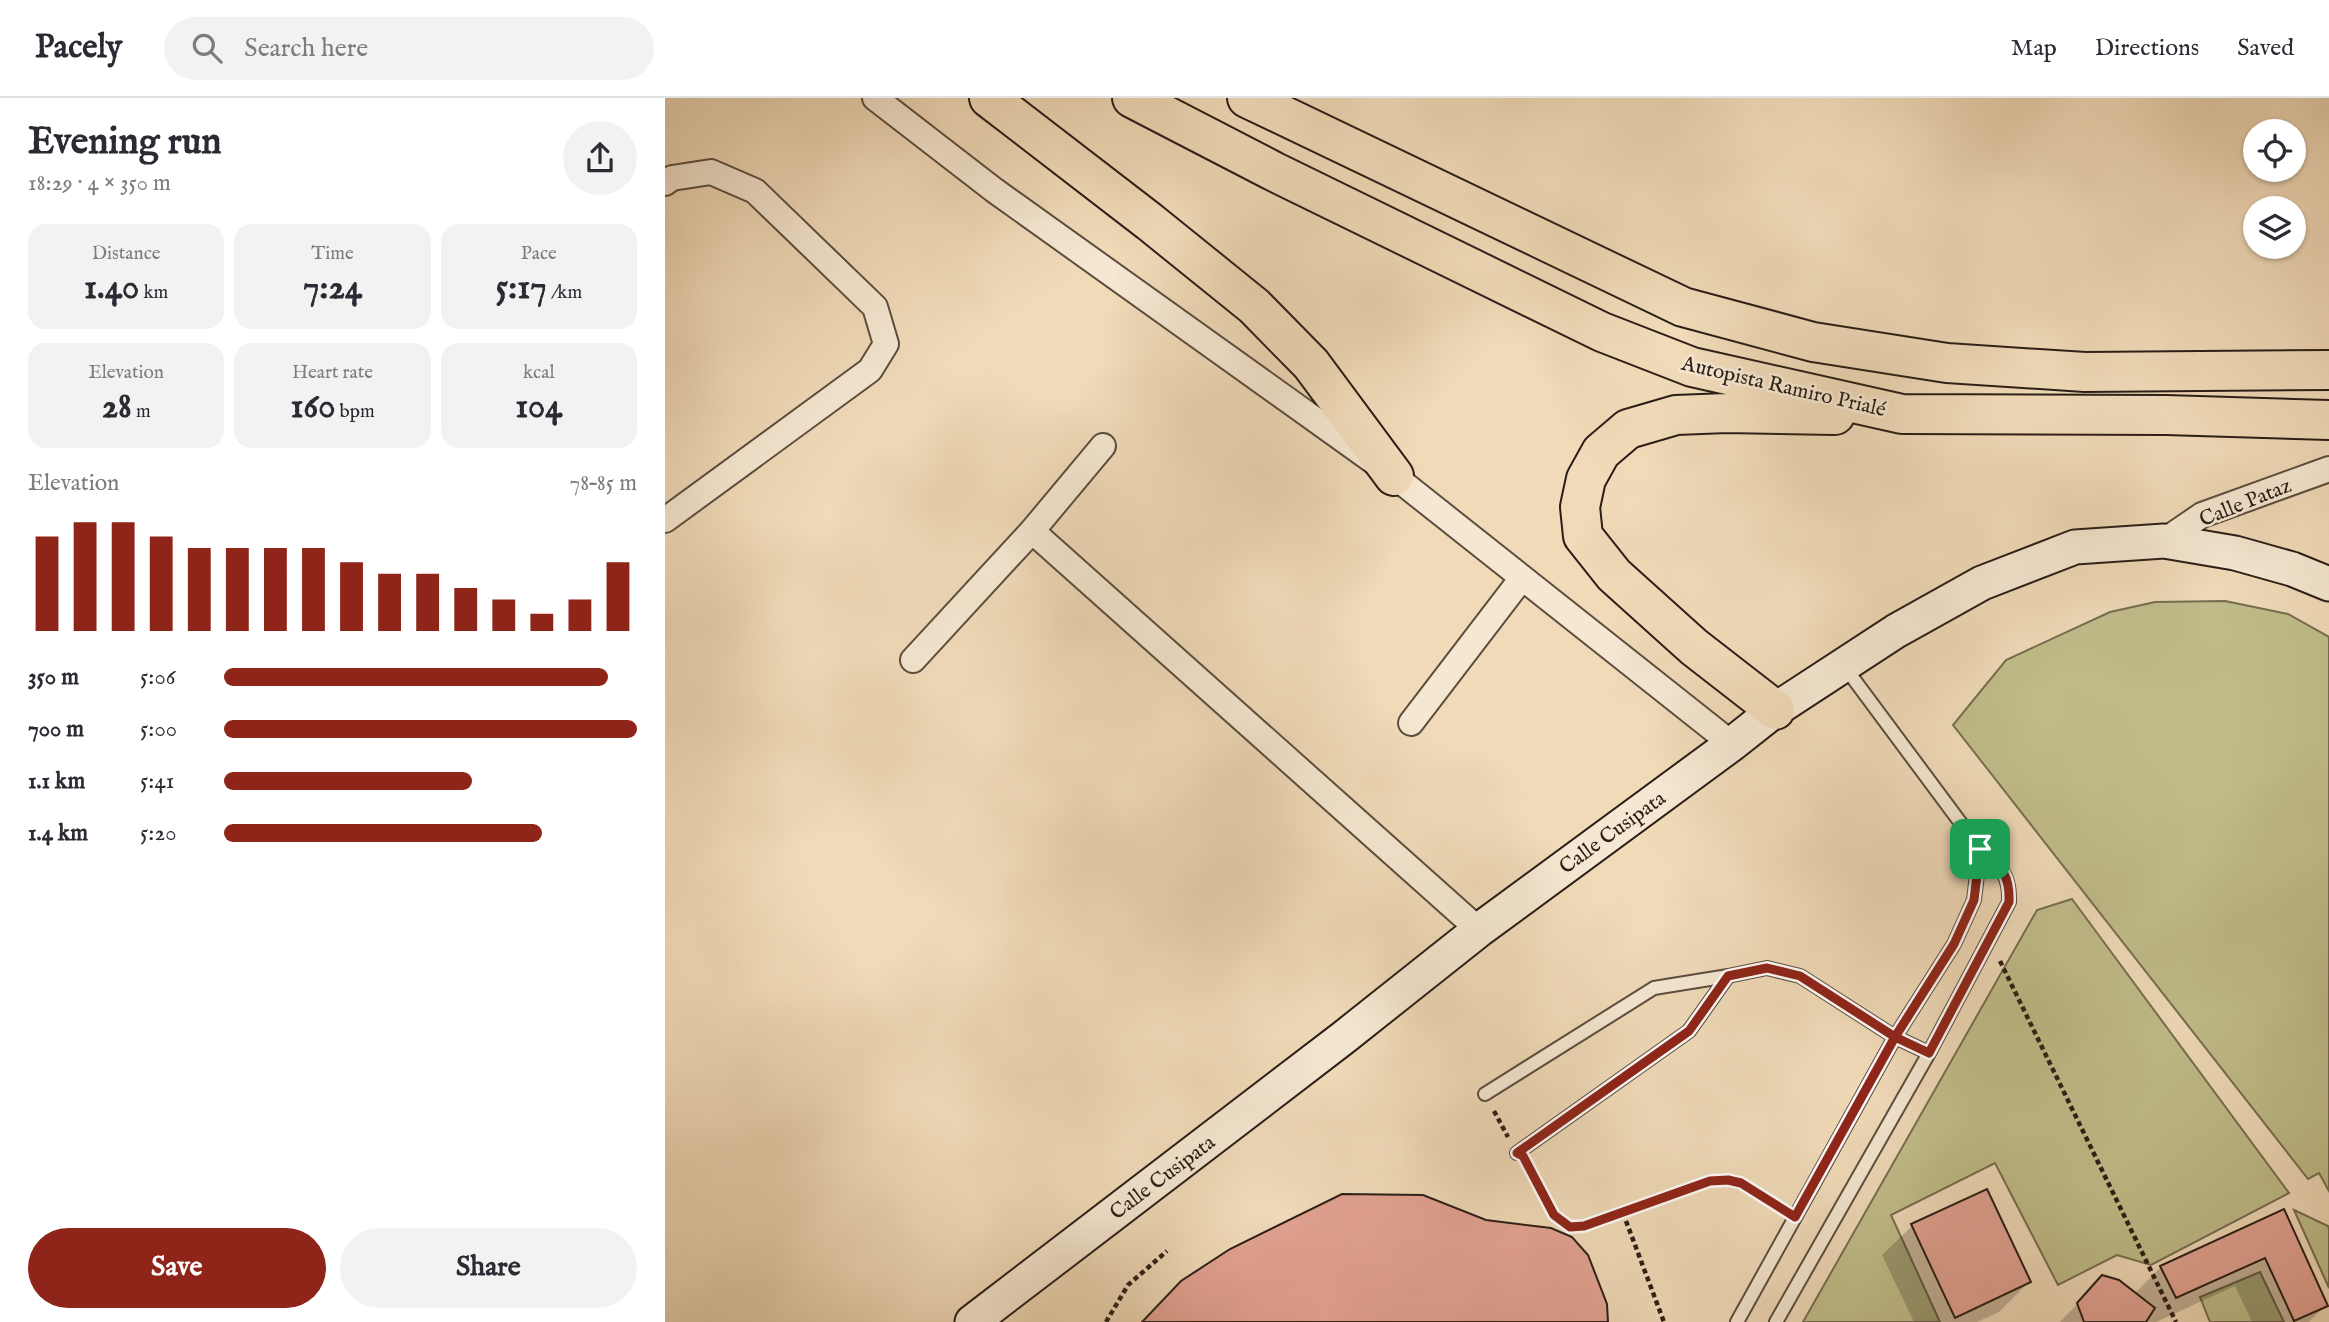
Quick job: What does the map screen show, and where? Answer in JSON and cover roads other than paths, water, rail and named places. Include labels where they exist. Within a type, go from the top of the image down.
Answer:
[{"type":"highway","points":[[989,98],[1254,306],[1311,364],[1394,476]]},
{"type":"highway","name":"Autopista Ramiro Prialé","points":[[1132,98],[1273,172],[1602,332],[1692,367],[1902,414],[2166,415],[2329,420]]},
{"type":"highway","points":[[1247,98],[1683,307],[1813,342],[1947,363],[2085,372],[2329,370]]},
{"type":"highway","points":[[1775,710],[1694,647],[1613,575],[1583,536],[1580,507],[1586,479],[1601,452],[1628,429],[1676,415],[1902,414]]},
{"type":"street","points":[[875,98],[994,190],[1394,476],[1732,744]]},
{"type":"street","points":[[665,183],[672,178],[711,172],[755,191],[875,307],[886,344],[870,370],[665,520]]},
{"type":"street","points":[[913,660],[1031,531],[1103,446]]},
{"type":"street","name":"Calle Pataz","points":[[2164,541],[2202,515],[2329,469]]},
{"type":"street","points":[[1031,531],[1479,930]]},
{"type":"street","name":"Calle Cusipata","points":[[972,1322],[1479,930],[1775,710],[1896,631],[1982,583],[2075,547],[2164,541],[2235,553],[2293,569],[2329,584]]},
{"type":"street","points":[[1411,723],[1522,578]]},
{"type":"lane","points":[[1776,1322],[1929,1053],[2009,902],[2009,886],[2005,872],[1980,849],[1843,665]]},
{"type":"lane","points":[[1737,1322],[1895,1037],[1954,944],[1974,900],[1980,849]]},
{"type":"lane","points":[[1485,1094],[1654,989],[1767,968],[1800,976],[1895,1037],[1929,1053]]},
{"type":"lane","points":[[1517,1153],[1689,1031],[1728,976]]}]
